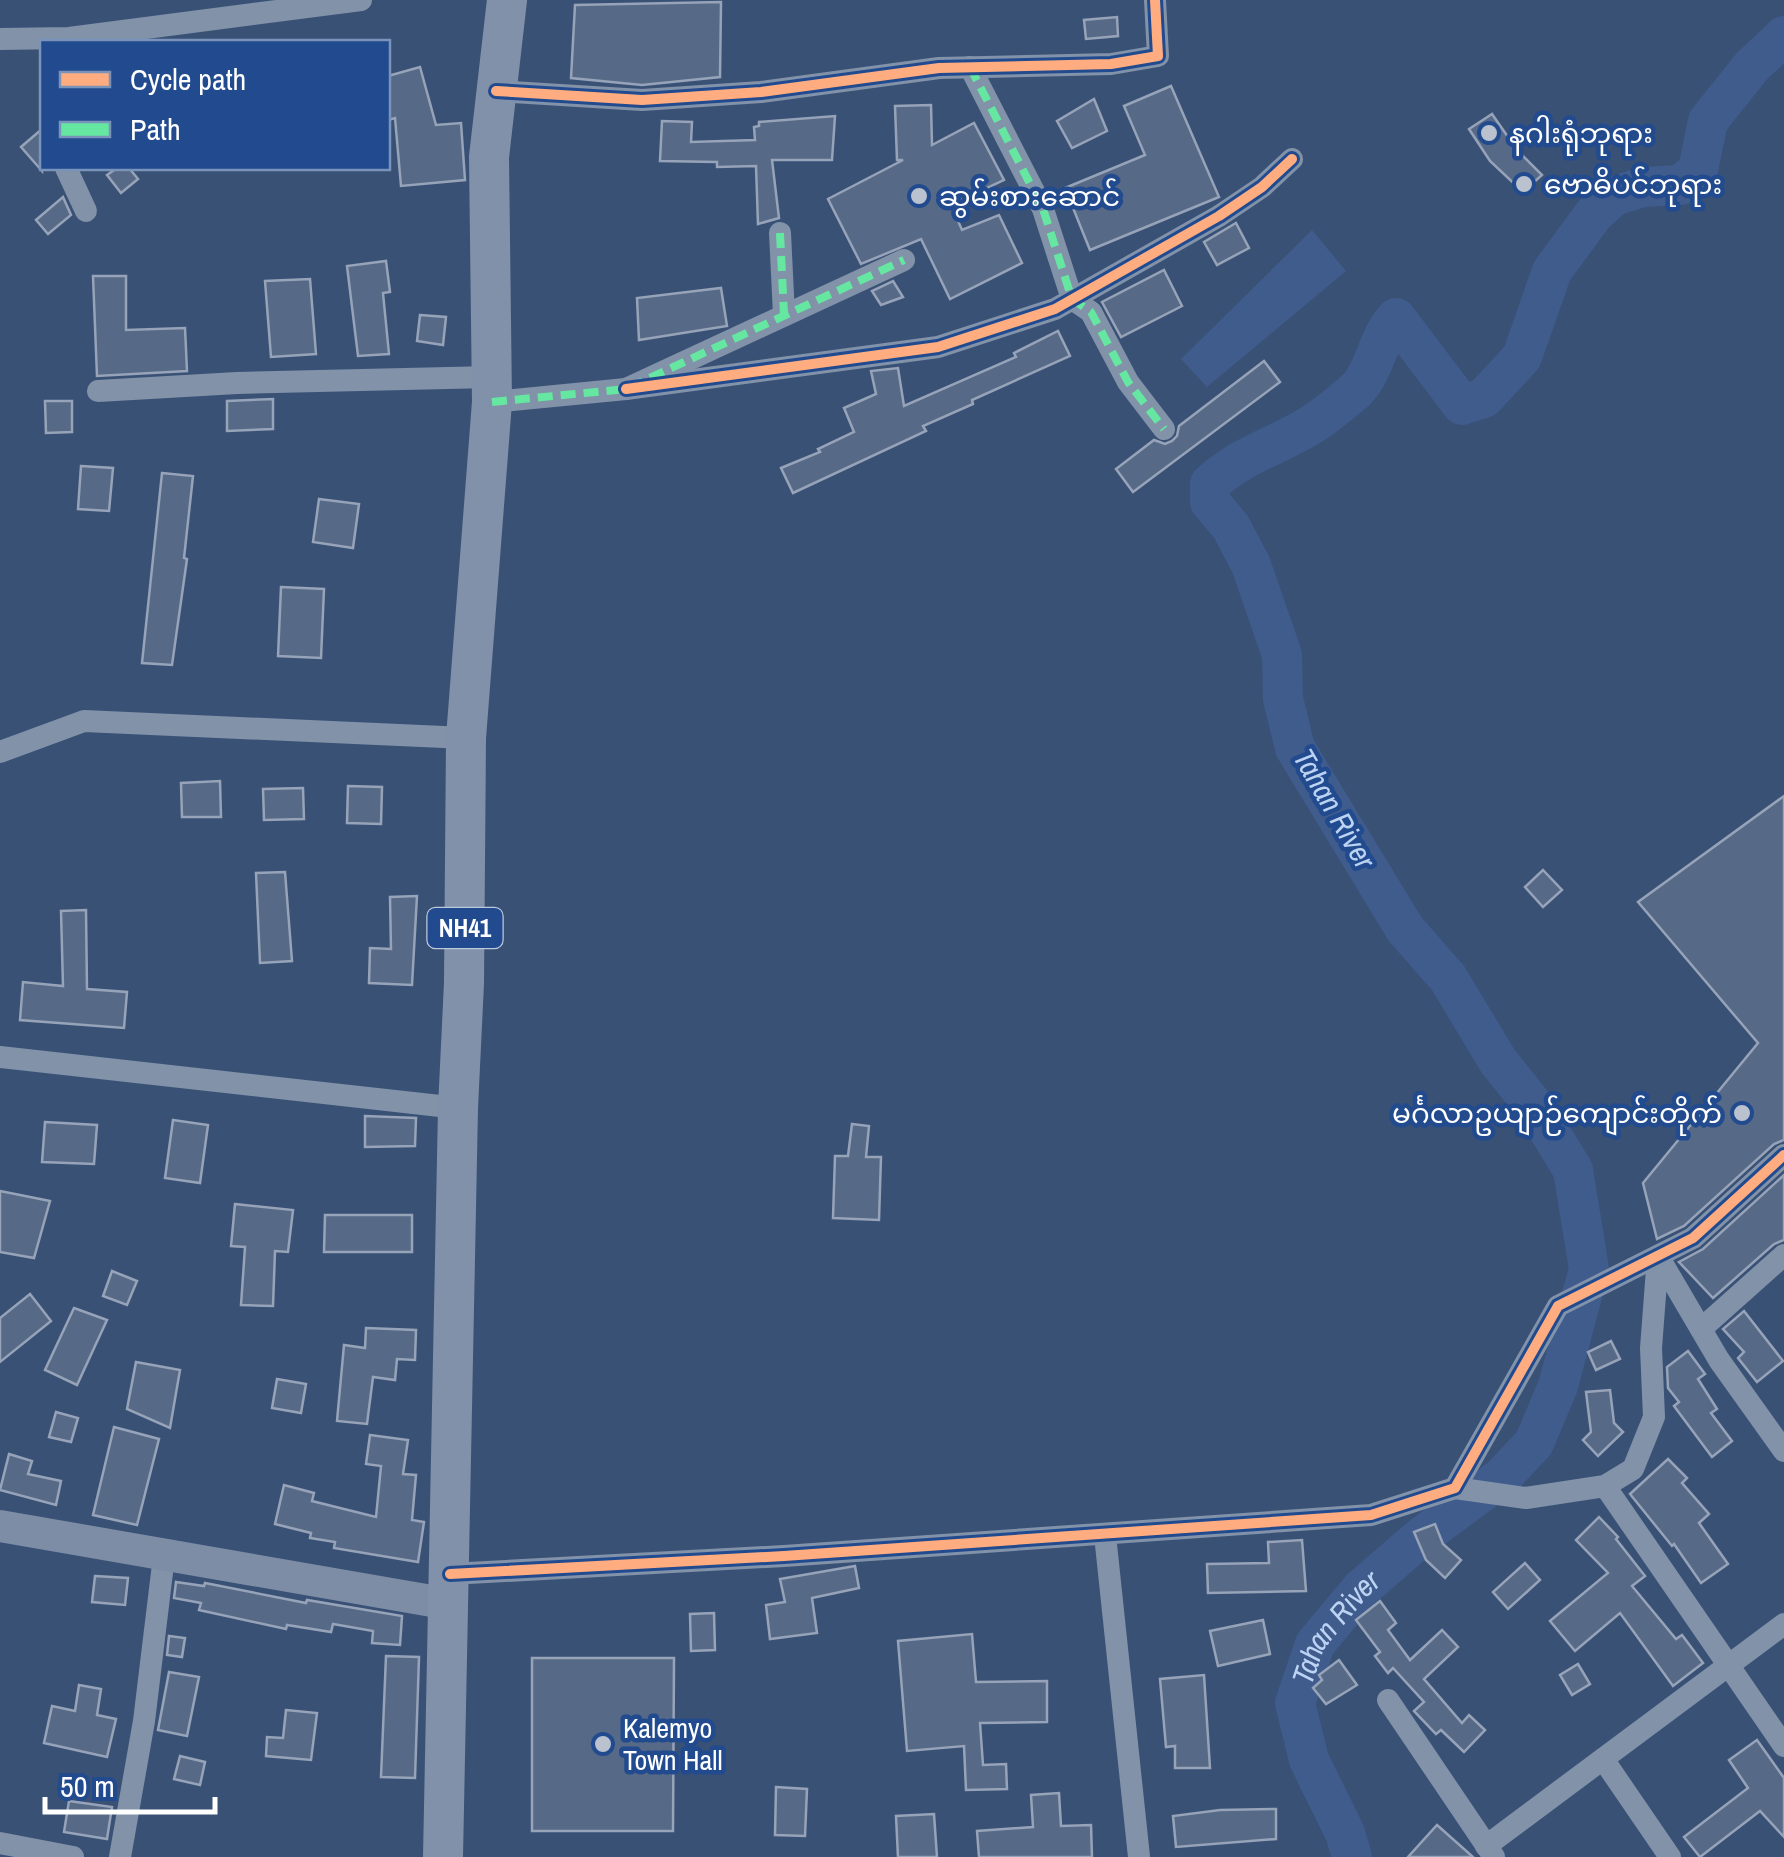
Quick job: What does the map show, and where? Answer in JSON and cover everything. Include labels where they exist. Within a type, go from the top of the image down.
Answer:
[{"type":"highway","name":"NH41","points":[[443,1857],[464,983],[466,738],[492,390],[489,157],[506,0]]},
{"type":"street","points":[[0,39],[68,40],[362,0]]},
{"type":"street","points":[[496,91],[642,100],[760,92],[940,68],[1111,64],[1158,56],[1155,0]]},
{"type":"street","points":[[970,68],[1043,209],[1072,299],[1090,312],[1128,382],[1164,430]]},
{"type":"street","points":[[98,391],[237,383],[626,390],[938,347],[1072,299],[1219,216],[1262,187],[1292,159]]},
{"type":"street","points":[[67,170],[86,212]]},
{"type":"street","points":[[780,233],[784,316]]},
{"type":"street","points":[[626,390],[904,260]]},
{"type":"street","points":[[0,752],[84,721],[466,738]]},
{"type":"street","points":[[0,1057],[458,1108]]},
{"type":"street","points":[[1456,1488],[1558,1306],[1693,1238],[1784,1155]]},
{"type":"street","points":[[1701,1329],[1784,1255]]},
{"type":"street","points":[[1658,1256],[1701,1329],[1776,1422],[1784,1451]]},
{"type":"street","points":[[0,1526],[164,1556],[449,1589],[1371,1515],[1456,1488],[1526,1498],[1605,1486],[1633,1469],[1654,1417],[1651,1348],[1658,1256]]},
{"type":"street","points":[[1605,1486],[1784,1746]]},
{"type":"street","points":[[1105,1535],[1140,1857]]},
{"type":"street","points":[[120,1857],[144,1721],[164,1556]]},
{"type":"street","points":[[1388,1700],[1490,1851],[1604,1759],[1784,1624]]},
{"type":"street","points":[[1604,1759],[1670,1857]]},
{"type":"street","points":[[0,1844],[73,1857]]},
{"type":"water","points":[[1312,230],[1346,271],[1207,387],[1181,359]]},
{"type":"building","points":[[721,2],[720,77],[642,85],[571,78],[575,5]]},
{"type":"building","points":[[1117,17],[1118,36],[1086,39],[1084,20]]},
{"type":"building","points":[[420,67],[436,125],[461,123],[465,180],[401,186],[395,118],[390,119],[390,75]]},
{"type":"building","points":[[1171,86],[1219,197],[1090,250],[1065,188],[1145,155],[1124,106]]},
{"type":"building","points":[[1094,99],[1107,131],[1072,148],[1057,121]]},
{"type":"building","name":"ဆွမ်းစားဆောင်","points":[[931,105],[932,145],[974,123],[1004,180],[951,205],[962,230],[999,215],[1022,263],[950,299],[921,239],[861,264],[828,199],[903,160],[897,160],[895,106]]},
{"type":"building","points":[[1492,114],[1517,150],[1542,175],[1523,192],[1490,161],[1469,129]]},
{"type":"building","points":[[835,116],[832,160],[772,160],[779,218],[758,224],[756,166],[717,167],[717,162],[660,161],[662,121],[692,122],[691,142],[755,140],[754,127],[759,122]]},
{"type":"building","points":[[40,131],[40,169],[21,147]]},
{"type":"building","points":[[114,170],[131,170],[138,179],[121,193],[107,175]]},
{"type":"building","points":[[63,197],[71,215],[48,234],[36,220]]},
{"type":"building","points":[[1236,223],[1249,248],[1217,265],[1204,242]]},
{"type":"building","points":[[386,261],[390,292],[383,293],[389,354],[358,356],[347,266]]},
{"type":"building","points":[[1164,270],[1182,306],[1121,337],[1102,302]]},
{"type":"building","points":[[93,276],[126,276],[126,330],[185,328],[187,371],[97,376]]},
{"type":"building","points":[[310,279],[316,354],[271,357],[265,281]]},
{"type":"building","points":[[893,281],[903,297],[881,305],[872,291]]},
{"type":"building","points":[[721,288],[727,326],[639,340],[637,298]]},
{"type":"building","points":[[420,315],[446,317],[443,345],[417,341]]},
{"type":"building","points":[[1058,331],[1070,356],[972,400],[973,404],[923,426],[926,431],[793,493],[781,468],[854,432],[844,408],[876,394],[871,371],[898,368],[904,406],[1016,357],[1014,353]]},
{"type":"building","points":[[1264,361],[1280,382],[1133,492],[1116,469],[1154,440],[1165,444],[1172,441],[1179,426]]},
{"type":"building","points":[[273,399],[273,429],[227,431],[227,401]]},
{"type":"building","points":[[45,401],[72,401],[72,432],[46,433]]},
{"type":"building","points":[[81,466],[113,468],[109,511],[78,509]]},
{"type":"building","points":[[162,473],[193,476],[184,558],[187,559],[172,665],[142,663]]},
{"type":"building","points":[[319,499],[359,504],[353,548],[313,542]]},
{"type":"building","points":[[281,587],[324,589],[321,658],[278,656]]},
{"type":"building","points":[[220,781],[221,817],[182,817],[181,783]]},
{"type":"building","points":[[348,786],[382,787],[381,824],[347,823]]},
{"type":"building","points":[[303,788],[304,819],[264,820],[263,789]]},
{"type":"building","name":"မင်္ဂလာဥယျာဉ်ကျောင်းတိုက်","points":[[1784,796],[1784,1140],[1774,1144],[1684,1226],[1657,1239],[1643,1183],[1758,1043],[1638,902]]},
{"type":"building","points":[[1543,870],[1562,890],[1543,907],[1525,887]]},
{"type":"building","points":[[285,872],[292,961],[260,963],[256,873]]},
{"type":"building","points":[[417,896],[412,985],[369,983],[370,948],[391,949],[390,897]]},
{"type":"building","points":[[86,910],[87,989],[127,992],[124,1028],[20,1020],[23,982],[63,986],[61,911]]},
{"type":"building","points":[[365,1116],[416,1118],[415,1146],[365,1147]]},
{"type":"building","points":[[173,1120],[208,1125],[200,1183],[165,1178]]},
{"type":"building","points":[[45,1122],[97,1125],[94,1164],[42,1162]]},
{"type":"building","points":[[852,1124],[869,1126],[866,1157],[881,1157],[879,1220],[833,1218],[835,1156],[848,1156]]},
{"type":"building","points":[[1784,1175],[1784,1240],[1774,1244],[1713,1298],[1679,1262],[1703,1249]]},
{"type":"building","points":[[0,1191],[50,1201],[34,1258],[0,1252]]},
{"type":"building","points":[[235,1204],[293,1210],[288,1252],[275,1251],[273,1306],[241,1305],[245,1247],[231,1246]]},
{"type":"building","points":[[325,1215],[412,1215],[412,1252],[324,1252]]},
{"type":"building","points":[[112,1271],[137,1281],[127,1305],[103,1296]]},
{"type":"building","points":[[30,1294],[51,1321],[0,1362],[0,1318]]},
{"type":"building","points":[[74,1308],[107,1320],[77,1385],[45,1370]]},
{"type":"building","points":[[1744,1311],[1783,1361],[1757,1382],[1738,1358],[1744,1352],[1723,1329]]},
{"type":"building","points":[[366,1328],[416,1330],[415,1360],[397,1359],[395,1380],[373,1377],[367,1424],[337,1421],[344,1345],[365,1348]]},
{"type":"building","points":[[1611,1341],[1620,1359],[1596,1370],[1588,1352]]},
{"type":"building","points":[[1688,1351],[1705,1374],[1698,1379],[1717,1409],[1711,1413],[1732,1441],[1712,1457],[1674,1406],[1679,1402],[1668,1388],[1667,1367]]},
{"type":"building","points":[[136,1362],[180,1370],[170,1428],[127,1409]]},
{"type":"building","points":[[277,1379],[306,1384],[301,1413],[272,1408]]},
{"type":"building","points":[[1610,1390],[1614,1423],[1623,1432],[1598,1456],[1583,1440],[1591,1432],[1586,1392]]},
{"type":"building","points":[[56,1412],[78,1418],[71,1442],[49,1437]]},
{"type":"building","points":[[114,1427],[159,1439],[137,1525],[93,1515]]},
{"type":"building","points":[[370,1435],[408,1440],[403,1474],[416,1475],[412,1520],[424,1522],[418,1562],[334,1548],[335,1542],[310,1538],[311,1533],[275,1524],[284,1485],[314,1493],[312,1501],[376,1517],[381,1466],[366,1464]]},
{"type":"building","points":[[9,1454],[32,1461],[28,1474],[61,1481],[56,1505],[0,1490]]},
{"type":"building","points":[[1668,1459],[1687,1478],[1682,1483],[1709,1514],[1699,1523],[1728,1564],[1701,1583],[1674,1544],[1630,1494]]},
{"type":"building","points":[[1599,1517],[1645,1576],[1632,1586],[1676,1639],[1682,1635],[1703,1663],[1673,1686],[1620,1613],[1575,1651],[1550,1621],[1608,1573],[1576,1540]]},
{"type":"building","points":[[1435,1524],[1443,1544],[1461,1560],[1445,1578],[1426,1560],[1414,1532]]},
{"type":"building","points":[[1302,1540],[1306,1591],[1208,1593],[1207,1564],[1269,1563],[1268,1542]]},
{"type":"building","points":[[1525,1563],[1540,1580],[1508,1609],[1493,1592]]},
{"type":"building","points":[[855,1566],[859,1588],[812,1598],[817,1633],[770,1639],[766,1605],[785,1602],[780,1579]]},
{"type":"building","points":[[95,1576],[128,1578],[125,1605],[92,1602]]},
{"type":"building","points":[[176,1582],[204,1586],[205,1583],[306,1603],[307,1600],[402,1616],[400,1645],[372,1643],[373,1631],[333,1624],[331,1632],[287,1625],[286,1629],[199,1610],[201,1603],[174,1598]]},
{"type":"building","points":[[1380,1601],[1396,1623],[1388,1630],[1410,1660],[1442,1630],[1458,1647],[1424,1679],[1462,1723],[1469,1715],[1485,1730],[1464,1752],[1441,1730],[1436,1734],[1414,1711],[1424,1702],[1393,1668],[1388,1673],[1375,1656],[1380,1652],[1356,1620]]},
{"type":"building","points":[[714,1613],[715,1650],[691,1651],[690,1614]]},
{"type":"building","points":[[1263,1620],[1270,1654],[1218,1666],[1210,1631]]},
{"type":"building","points":[[972,1634],[976,1682],[1047,1681],[1047,1722],[980,1723],[983,1765],[1006,1764],[1007,1789],[966,1790],[964,1746],[907,1751],[898,1641]]},
{"type":"building","points":[[169,1636],[185,1638],[182,1657],[167,1655]]},
{"type":"building","points":[[386,1656],[419,1657],[415,1778],[381,1777]]},
{"type":"building","name":"Kalemyo Town Hall","points":[[532,1658],[674,1658],[673,1831],[532,1831]]},
{"type":"building","points":[[1339,1660],[1357,1685],[1326,1704],[1313,1688],[1322,1680],[1319,1675]]},
{"type":"building","points":[[1578,1664],[1590,1684],[1572,1695],[1560,1675]]},
{"type":"building","points":[[169,1672],[199,1677],[187,1736],[158,1730]]},
{"type":"building","points":[[1204,1675],[1210,1768],[1175,1768],[1175,1746],[1166,1747],[1160,1679]]},
{"type":"building","points":[[79,1685],[101,1689],[97,1715],[116,1719],[107,1757],[44,1743],[52,1706],[75,1711]]},
{"type":"building","points":[[286,1710],[317,1713],[311,1760],[266,1756],[267,1737],[283,1738]]},
{"type":"building","points":[[1757,1740],[1784,1778],[1784,1837],[1760,1811],[1700,1857],[1684,1837],[1748,1788],[1729,1760]]},
{"type":"building","points":[[180,1756],[205,1762],[200,1785],[174,1779]]},
{"type":"building","points":[[776,1787],[807,1789],[805,1836],[775,1835]]},
{"type":"building","points":[[1059,1793],[1061,1826],[1091,1825],[1092,1857],[979,1857],[977,1831],[1033,1827],[1031,1795]]},
{"type":"building","points":[[69,1801],[112,1807],[107,1839],[64,1832]]},
{"type":"building","points":[[1276,1809],[1276,1839],[1176,1847],[1173,1816]]},
{"type":"building","points":[[934,1814],[937,1857],[898,1857],[896,1816]]},
{"type":"building","points":[[1437,1825],[1473,1857],[1408,1857]]},
{"type":"waterway","name":"Tahan River","points":[[1352,1857],[1345,1833],[1309,1760],[1295,1703],[1315,1644],[1361,1589],[1421,1537],[1502,1477],[1534,1443],[1558,1386],[1589,1269],[1573,1170],[1534,1106],[1498,1061],[1448,978],[1405,929],[1295,748],[1283,699],[1282,655],[1251,565],[1231,527],[1210,502],[1210,484],[1246,459],[1317,421],[1354,392],[1396,318],[1462,405],[1484,398],[1522,357],[1552,271],[1594,214],[1614,196],[1643,187],[1681,185],[1698,170],[1708,121],[1752,66],[1784,36]]},
{"type":"marked path","points":[[970,67],[1043,209],[1072,299],[1091,312],[1128,382],[1164,429]]},
{"type":"marked path","points":[[780,233],[784,315]]},
{"type":"marked path","points":[[492,402],[626,389],[904,260]]},
{"type":"cycle path","points":[[496,91],[642,100],[761,92],[939,68],[1111,64],[1158,56],[1155,0]]},
{"type":"cycle path","points":[[626,389],[938,347],[1055,309],[1219,216],[1262,187],[1292,159]]},
{"type":"cycle path","points":[[450,1574],[784,1556],[1371,1515],[1455,1488],[1558,1306],[1693,1238],[1784,1155]]},
{"type":"place","name":"နဂါးရုံဘုရား","points":[[1489,133]]},
{"type":"place","name":"ဗောဓိပင်ဘုရား","points":[[1524,184]]},
{"type":"place","name":"ဆွမ်းစားဆောင်","points":[[919,196]]},
{"type":"place","name":"မင်္ဂလာဥယျာဉ်ကျောင်းတိုက်","points":[[1742,1113]]},
{"type":"place","name":"Kalemyo Town Hall","points":[[603,1744]]}]
